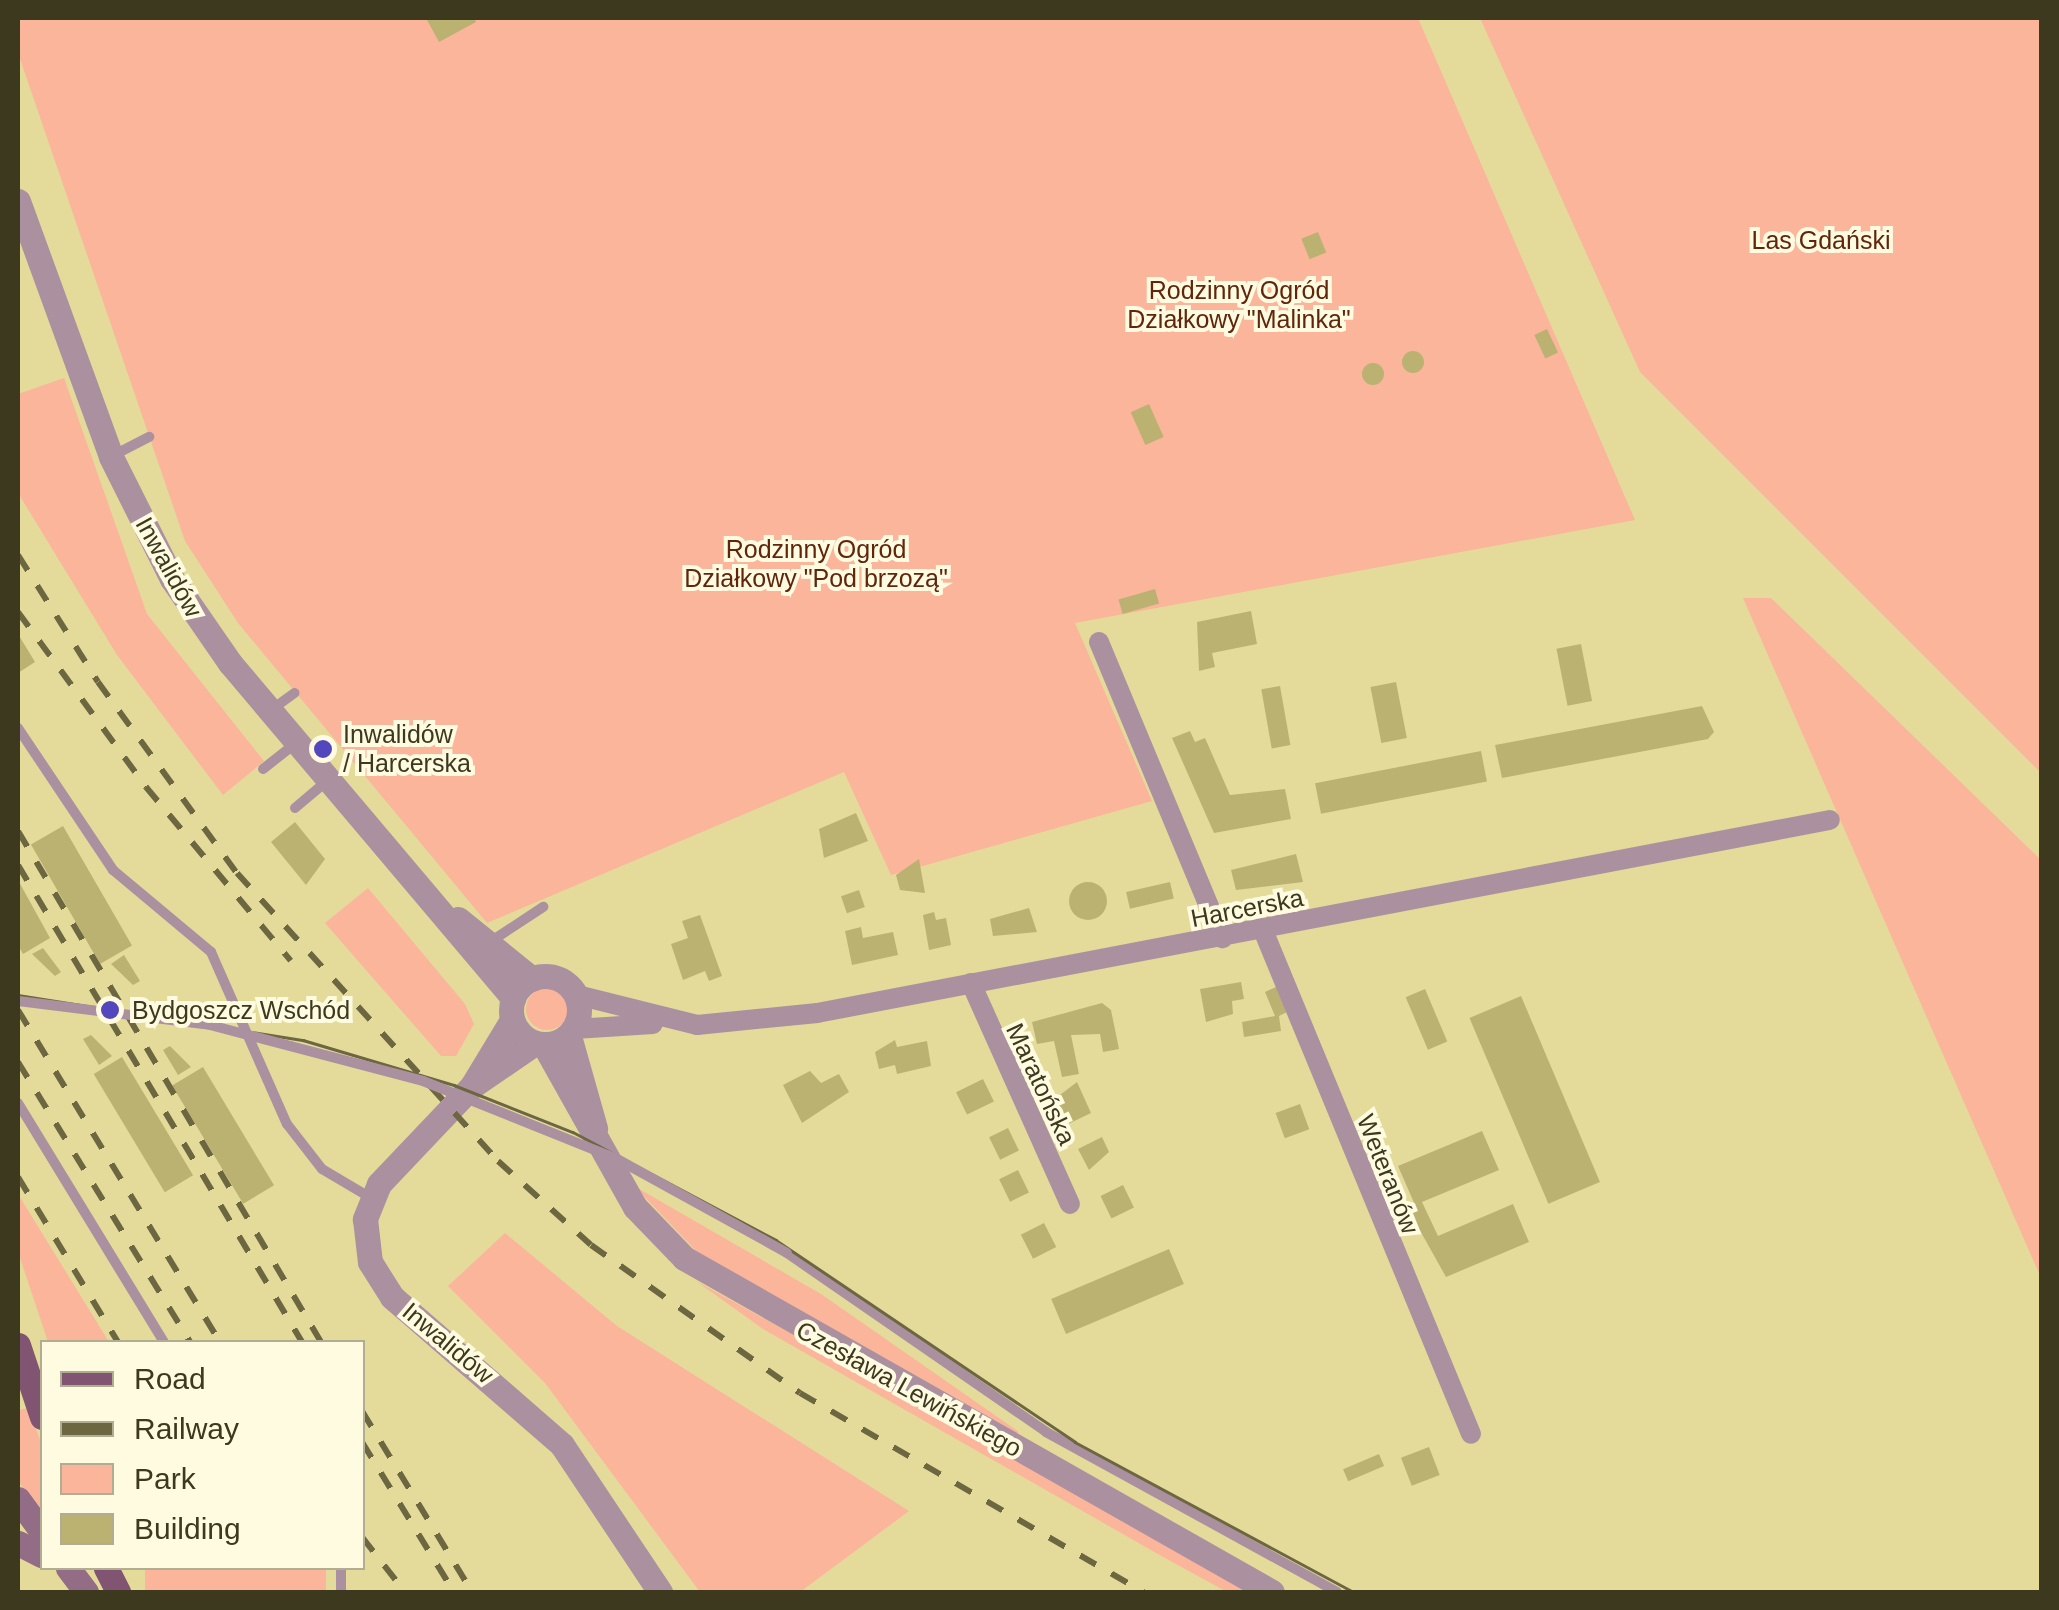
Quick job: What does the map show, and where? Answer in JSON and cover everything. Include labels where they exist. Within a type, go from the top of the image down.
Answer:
[{"type":"main road","points":[[18,1346],[40,1411]]},
{"type":"main road","points":[[18,1499],[40,1529]]},
{"type":"street","name":"Inwalidów","points":[[18,201],[111,457],[172,579],[270,711],[513,1009]]},
{"type":"street","points":[[1099,642],[1222,938]]},
{"type":"street","name":"Harcerska","points":[[572,1032],[670,1022],[724,1025],[818,1013],[1830,820]]},
{"type":"street","name":"Inwalidów","points":[[412,881],[532,979]]},
{"type":"street","name":"Weteranów","points":[[1263,930],[1470,1434]]},
{"type":"street","points":[[371,1198],[472,1086],[532,979],[561,979],[577,996],[572,1032],[540,1044],[472,1086]]},
{"type":"street","name":"Maratońska","points":[[971,983],[1070,1204]]},
{"type":"street","name":"Harcerska","points":[[577,996],[670,1022]]},
{"type":"street","points":[[513,1009],[540,1044]]},
{"type":"street","name":"Czesława Lewińskiego","points":[[572,1032],[596,1133]]},
{"type":"street","name":"Czesława Lewińskiego","points":[[540,1044],[596,1133],[635,1207],[684,1258],[1272,1592]]},
{"type":"street","name":"Inwalidów","points":[[371,1198],[364,1231],[383,1286],[562,1445],[660,1592]]},
{"type":"lane","points":[[111,457],[149,437]]},
{"type":"lane","points":[[270,711],[294,693]]},
{"type":"lane","points":[[18,728],[112,870],[211,952],[287,1124],[336,1181],[371,1198]]},
{"type":"lane","points":[[264,770],[296,743]]},
{"type":"lane","points":[[295,808],[328,781]]},
{"type":"lane","points":[[490,942],[543,907]]},
{"type":"lane","points":[[18,1001],[210,1025],[423,1080],[606,1154],[787,1253],[1046,1432],[1337,1592]]},
{"type":"lane","points":[[18,1104],[163,1340]]},
{"type":"green space","points":[[18,18],[1418,18],[1635,520],[1075,623],[1152,801],[891,875],[844,772],[487,923],[238,623],[185,541],[18,53]]},
{"type":"green space","name":"Las Gdański","points":[[1480,18],[2041,18],[2041,773],[1640,372]]},
{"type":"green space","points":[[64,378],[147,614],[264,761],[223,795],[117,655],[18,493],[18,394]]},
{"type":"green space","points":[[1743,598],[1771,598],[2041,860],[2041,1278]]},
{"type":"green space","points":[[368,888],[465,1004],[474,1024],[456,1056],[441,1056],[325,923]]},
{"type":"green space","points":[[547,988],[562,994],[568,1009],[562,1024],[547,1030],[532,1024],[526,1009],[532,994]]},
{"type":"green space","points":[[634,1186],[821,1294],[1019,1432],[1016,1437],[702,1257]]},
{"type":"green space","points":[[18,1194],[108,1340],[47,1340],[18,1252]]},
{"type":"green space","points":[[505,1233],[617,1326],[909,1511],[800,1592],[700,1592],[545,1383],[448,1286]]},
{"type":"green space","points":[[696,1281],[1248,1592],[1227,1592],[1165,1558],[763,1329]]},
{"type":"green space","points":[[28,1408],[40,1440],[40,1510],[18,1481],[18,1410]]},
{"type":"green space","points":[[145,1570],[326,1570],[326,1592],[145,1592]]},
{"type":"building","points":[[426,18],[474,18],[476,22],[439,42]]},
{"type":"building","points":[[1318,232],[1326,252],[1310,259],[1301,239]]},
{"type":"building","points":[[1547,329],[1558,353],[1545,358],[1534,335]]},
{"type":"building","points":[[1413,351],[1421,354],[1421,370],[1413,373],[1405,370],[1402,362],[1405,354]]},
{"type":"building","points":[[1373,363],[1381,366],[1381,382],[1373,385],[1365,382],[1362,374],[1365,366]]},
{"type":"building","points":[[1149,404],[1164,437],[1145,445],[1131,412]]},
{"type":"building","points":[[1155,589],[1159,603],[1123,614],[1118,599]]},
{"type":"building","points":[[1251,611],[1257,644],[1212,653],[1215,667],[1199,671],[1197,622]]},
{"type":"building","points":[[18,634],[35,662],[18,673]]},
{"type":"building","points":[[1581,644],[1592,701],[1568,706],[1556,649]]},
{"type":"building","points":[[1396,682],[1407,738],[1381,743],[1370,687]]},
{"type":"building","points":[[1280,686],[1290,745],[1272,748],[1261,689]]},
{"type":"building","points":[[1702,706],[1714,732],[1708,739],[1502,778],[1495,745]]},
{"type":"building","points":[[1190,731],[1195,742],[1205,738],[1230,795],[1285,789],[1291,819],[1214,833],[1172,738]]},
{"type":"building","points":[[1481,751],[1487,781],[1321,814],[1315,783]]},
{"type":"building","points":[[856,813],[868,841],[824,858],[819,829]]},
{"type":"building","points":[[295,822],[325,859],[306,885],[271,842]]},
{"type":"building","points":[[63,826],[132,946],[100,964],[31,844]]},
{"type":"building","points":[[1296,854],[1303,882],[1236,890],[1231,870]]},
{"type":"building","points":[[919,859],[925,893],[900,890],[896,875]]},
{"type":"building","points":[[18,880],[50,938],[23,954],[18,945]]},
{"type":"building","points":[[1088,882],[1101,888],[1107,901],[1101,914],[1088,920],[1075,914],[1069,901],[1075,888]]},
{"type":"building","points":[[1170,882],[1174,899],[1130,909],[1126,892]]},
{"type":"building","points":[[859,890],[865,907],[847,913],[841,896]]},
{"type":"building","points":[[1029,908],[1037,932],[993,936],[990,919]]},
{"type":"building","points":[[934,912],[936,920],[946,918],[951,945],[929,950],[923,915]]},
{"type":"building","points":[[700,915],[722,976],[709,981],[705,971],[683,980],[671,944],[688,938],[682,921]]},
{"type":"building","points":[[861,927],[863,938],[893,932],[898,955],[852,965],[845,931]]},
{"type":"building","points":[[43,948],[61,972],[55,976],[32,954]]},
{"type":"building","points":[[124,955],[140,981],[133,985],[111,964]]},
{"type":"building","points":[[1241,982],[1244,999],[1232,1001],[1233,1014],[1206,1022],[1200,989]]},
{"type":"building","points":[[1276,987],[1287,1012],[1279,1016],[1281,1031],[1244,1037],[1242,1022],[1275,1016],[1265,992]]},
{"type":"building","points":[[1425,989],[1447,1041],[1428,1050],[1406,997]]},
{"type":"building","points":[[1521,996],[1600,1182],[1548,1204],[1469,1018]]},
{"type":"building","points":[[1102,1003],[1111,1010],[1119,1049],[1103,1052],[1100,1034],[1071,1035],[1079,1074],[1062,1077],[1054,1041],[1037,1044],[1032,1022]]},
{"type":"building","points":[[91,1035],[112,1056],[99,1065],[83,1039]]},
{"type":"building","points":[[895,1040],[897,1047],[927,1041],[931,1066],[897,1074],[895,1065],[879,1069],[875,1052]]},
{"type":"building","points":[[170,1046],[191,1067],[178,1075],[163,1050]]},
{"type":"building","points":[[122,1057],[193,1175],[165,1192],[94,1074]]},
{"type":"building","points":[[203,1067],[274,1185],[243,1204],[172,1086]]},
{"type":"building","points":[[810,1071],[821,1083],[839,1074],[849,1092],[802,1123],[783,1085]]},
{"type":"building","points":[[983,1079],[994,1101],[967,1115],[956,1092]]},
{"type":"building","points":[[1077,1082],[1091,1113],[1064,1126],[1052,1101]]},
{"type":"building","points":[[1300,1104],[1309,1129],[1285,1138],[1276,1113]]},
{"type":"building","points":[[1008,1128],[1019,1150],[1000,1160],[989,1137]]},
{"type":"building","points":[[1482,1131],[1499,1170],[1422,1202],[1438,1236],[1513,1204],[1529,1242],[1446,1277],[1408,1209],[1415,1205],[1398,1166]]},
{"type":"building","points":[[1102,1137],[1109,1152],[1089,1170],[1078,1149]]},
{"type":"building","points":[[1018,1170],[1029,1192],[1010,1202],[999,1179]]},
{"type":"building","points":[[1123,1185],[1134,1207],[1111,1218],[1101,1196]]},
{"type":"building","points":[[1044,1223],[1056,1247],[1033,1259],[1021,1235]]},
{"type":"building","points":[[1169,1249],[1184,1284],[1066,1334],[1051,1299]]},
{"type":"building","points":[[1429,1447],[1440,1475],[1412,1486],[1401,1458]]},
{"type":"building","points":[[1379,1454],[1384,1466],[1348,1481],[1343,1469]]},
{"type":"tram line","points":[[18,995],[303,1040],[454,1085],[573,1132],[776,1240],[1075,1442],[1353,1592]]},
{"type":"railway","points":[[18,555],[98,682],[237,873],[498,1161],[591,1245],[800,1393],[1143,1592]]},
{"type":"railway","points":[[18,612],[146,787],[291,961]]},
{"type":"railway","points":[[18,831],[320,1340]]},
{"type":"railway","points":[[18,865],[301,1340]]},
{"type":"railway","points":[[18,1010],[219,1340]]},
{"type":"railway","points":[[18,1062],[189,1340]]},
{"type":"railway","points":[[18,1177],[117,1340]]},
{"type":"railway","points":[[365,1416],[472,1592]]},
{"type":"railway","points":[[365,1447],[454,1592]]},
{"type":"railway","points":[[365,1541],[405,1592]]},
{"type":"place","name":"Inwalidów / Harcerska","points":[[323,749]]},
{"type":"place","name":"Bydgoszcz Wschód","points":[[110,1010]]},
{"type":"park label","name":"Rodzinny Ogród Działkowy \"Malinka\"","points":[[1239,306]]},
{"type":"park label","name":"Rodzinny Ogród Działkowy \"Pod brzozą\"","points":[[816,564]]}]
